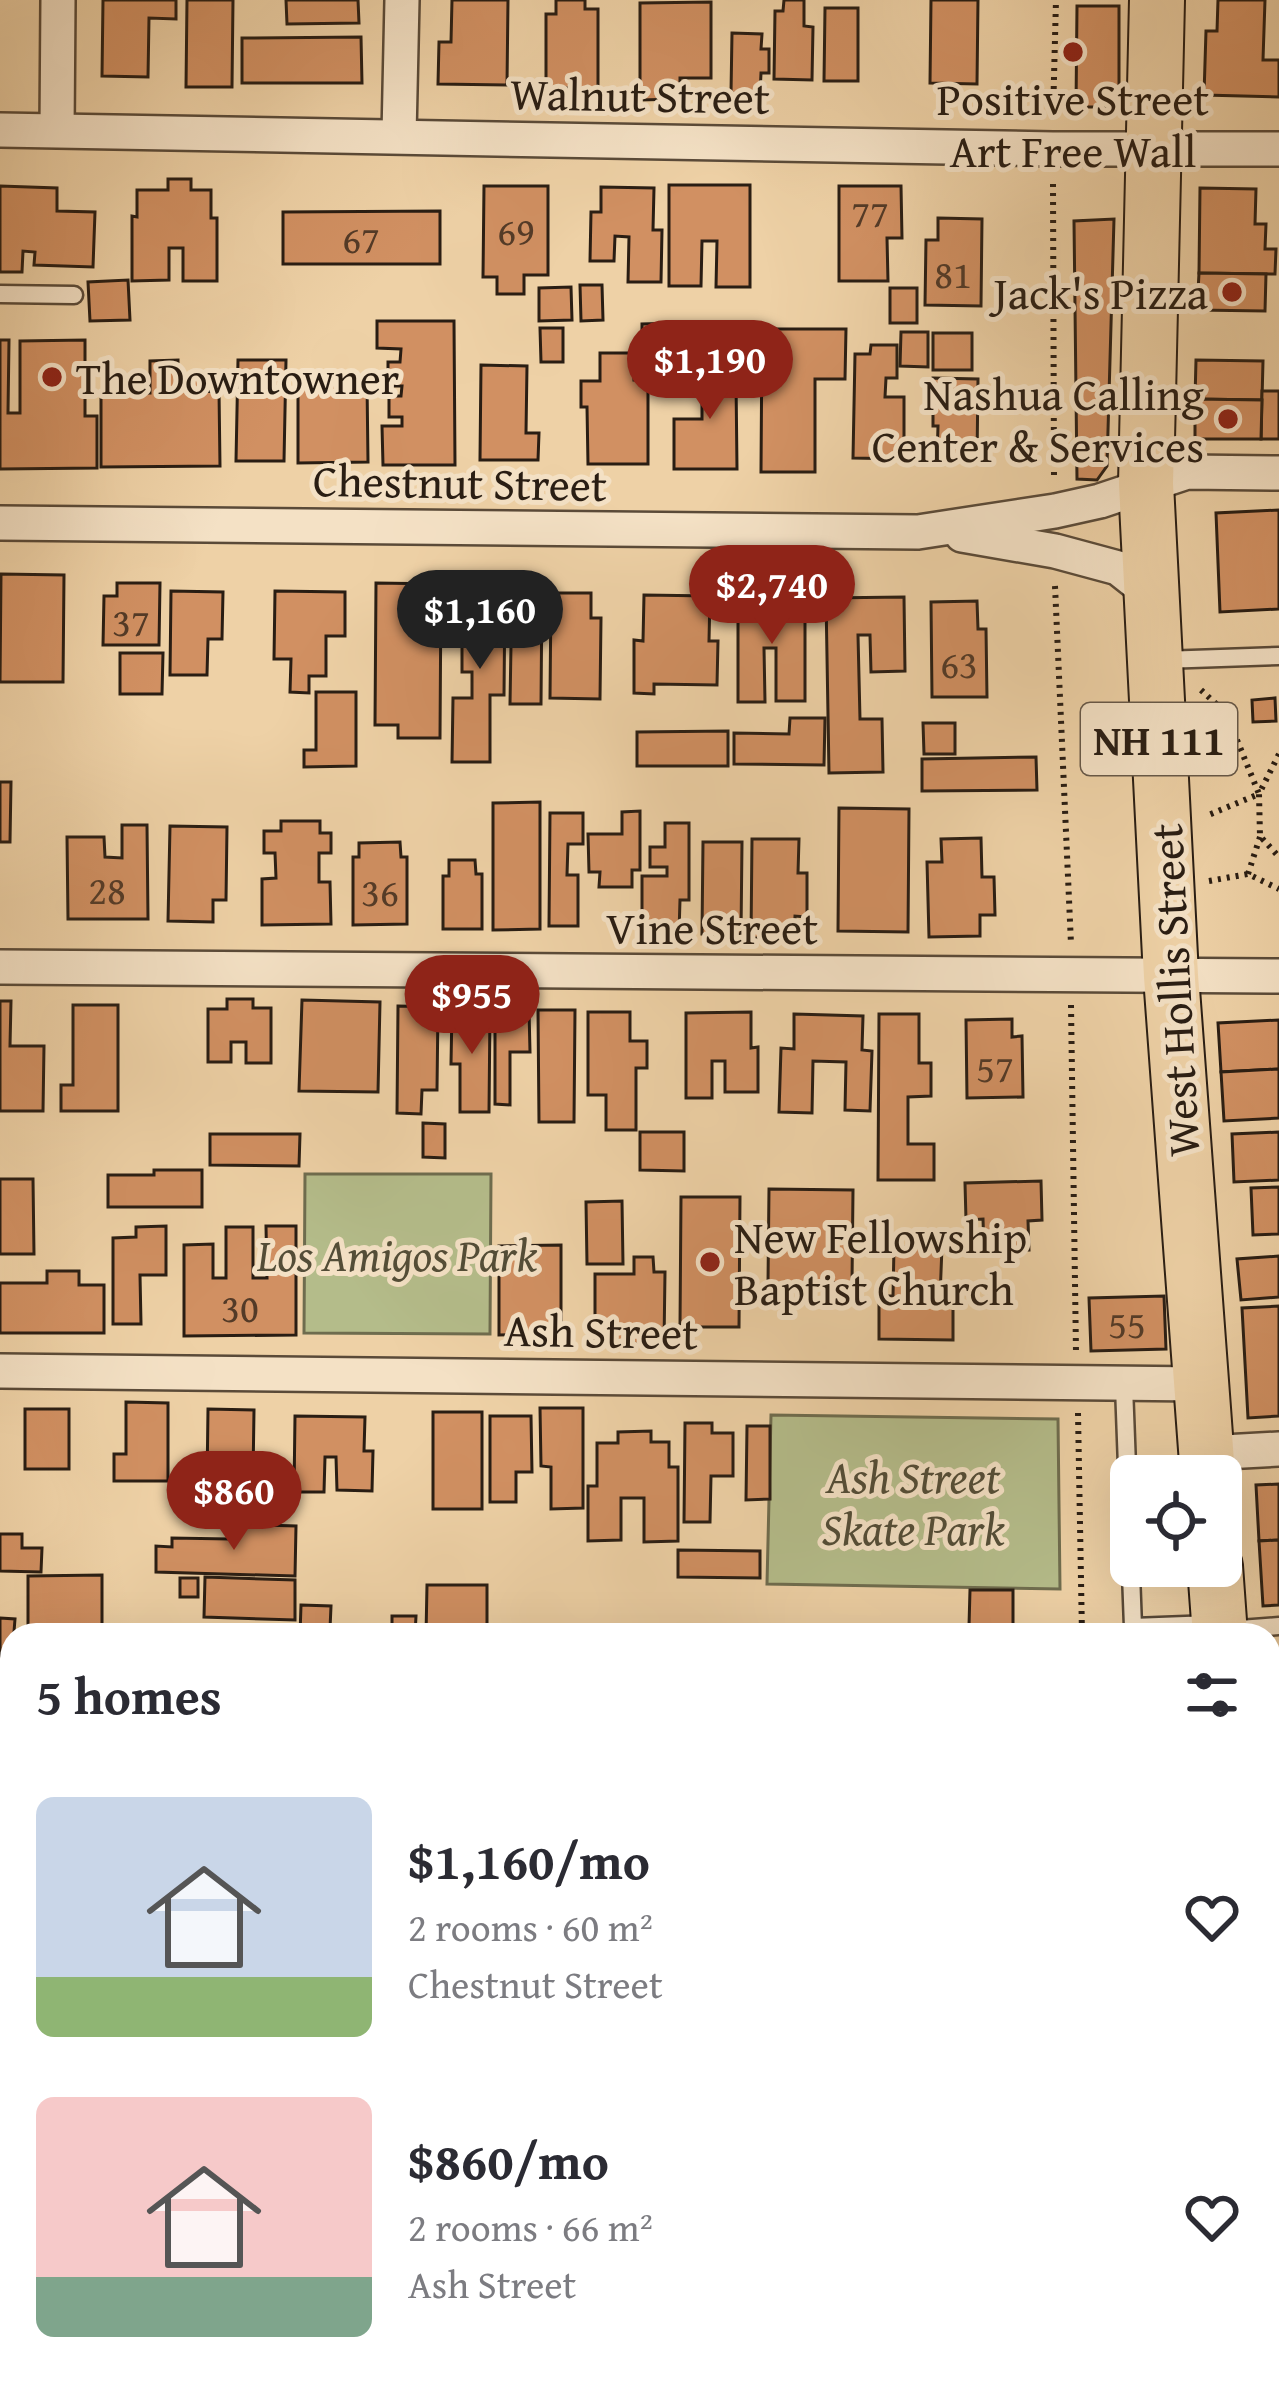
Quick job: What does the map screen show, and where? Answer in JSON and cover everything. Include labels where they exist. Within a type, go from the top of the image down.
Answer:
[{"type":"main road","name":"West Hollis Street","points":[[1156,0],[1146,484],[1151,594],[1175,672],[1171,976],[1206,1455]]},
{"type":"main road","points":[[1217,1587],[1219,1623]]},
{"type":"street","points":[[57,130],[58,0]]},
{"type":"street","points":[[400,135],[401,0]]},
{"type":"street","name":"Walnut Street","points":[[0,130],[400,135],[1053,165],[1155,149],[1279,149]]},
{"type":"street","name":"Chestnut Street","points":[[918,532],[1100,501],[1187,472],[1279,472]]},
{"type":"street","name":"Chestnut Street","points":[[0,523],[918,532],[972,536],[1055,566],[1118,568],[1151,594]]},
{"type":"street","name":"Vine Street","points":[[0,967],[1279,976]]},
{"type":"street","name":"Ash Street","points":[[0,1370],[1200,1384]]},
{"type":"street","points":[[1242,1457],[1279,1449]]},
{"type":"lane","points":[[0,294],[74,295]]},
{"type":"lane","points":[[1175,672],[1279,656]]},
{"type":"lane","points":[[1124,1386],[1128,1455]]},
{"type":"lane","points":[[1132,1587],[1133,1623]]},
{"type":"path","points":[[1055,511],[1056,0]]},
{"type":"path","points":[[1055,566],[1071,974],[1082,1623]]},
{"type":"path","points":[[1175,672],[1226,713],[1259,794],[1260,836],[1248,874]]},
{"type":"path","points":[[1203,817],[1259,794],[1279,754]]},
{"type":"path","points":[[1260,836],[1279,857]]},
{"type":"path","points":[[1207,881],[1248,874],[1279,889]]},
{"type":"green space","name":"Los Amigos Park","points":[[305,1174],[491,1174],[490,1334],[304,1333]]},
{"type":"green space","name":"Ash Street Skate Park","points":[[771,1415],[1058,1419],[1060,1589],[767,1584]]},
{"type":"building","points":[[103,0],[176,0],[176,19],[149,18],[148,77],[102,76]]},
{"type":"building","points":[[187,0],[233,0],[232,87],[186,87]]},
{"type":"building","points":[[286,0],[358,0],[359,23],[287,24]]},
{"type":"building","points":[[452,0],[508,0],[507,85],[438,84],[439,42],[451,42]]},
{"type":"building","points":[[556,0],[585,0],[585,9],[598,9],[598,88],[546,88],[546,14],[556,14]]},
{"type":"building","points":[[784,0],[804,0],[804,26],[813,27],[812,80],[774,79],[775,11],[783,11]]},
{"type":"building","points":[[931,0],[978,0],[977,84],[930,83]]},
{"type":"building","points":[[1218,0],[1265,0],[1263,60],[1279,60],[1279,97],[1204,95],[1206,31],[1217,31]]},
{"type":"building","points":[[711,2],[711,78],[680,78],[680,99],[640,100],[640,3]]},
{"type":"building","points":[[1077,6],[1119,6],[1119,107],[1076,107]]},
{"type":"building","points":[[825,8],[858,8],[858,81],[824,81]]},
{"type":"building","points":[[732,33],[762,34],[761,49],[769,49],[769,73],[761,73],[760,94],[731,93]]},
{"type":"building","points":[[361,37],[362,83],[242,83],[242,38]]},
{"type":"building","points":[[168,179],[191,179],[191,190],[211,190],[211,218],[217,218],[217,281],[183,281],[183,248],[169,248],[169,280],[132,281],[137,190],[168,190]]},
{"type":"building","points":[[669,185],[750,185],[750,287],[716,287],[717,241],[702,241],[701,286],[669,286]]},
{"type":"building","points":[[0,186],[57,188],[57,211],[95,212],[93,267],[34,265],[35,252],[23,251],[22,272],[0,272]]},
{"type":"building","points":[[484,186],[548,186],[548,275],[524,275],[524,294],[497,294],[497,277],[483,277]]},
{"type":"building","points":[[839,186],[901,186],[902,238],[887,238],[888,281],[839,281]]},
{"type":"building","points":[[601,187],[654,188],[653,230],[662,230],[661,282],[628,282],[629,237],[615,236],[614,261],[590,261],[591,212],[601,212]]},
{"type":"building","points":[[1200,188],[1256,189],[1255,224],[1266,224],[1265,249],[1276,249],[1275,274],[1199,273]]},
{"type":"building","points":[[440,211],[440,264],[283,264],[283,212]]},
{"type":"building","points":[[938,218],[982,219],[981,306],[925,305],[926,240],[938,240]]},
{"type":"building","points":[[1114,219],[1107,466],[1097,480],[1077,479],[1074,221]]},
{"type":"building","name":"Jack's Pizza","points":[[1199,273],[1266,274],[1265,311],[1197,310]]},
{"type":"building","points":[[128,280],[130,320],[90,321],[88,282]]},
{"type":"building","points":[[580,285],[602,285],[603,320],[581,321]]},
{"type":"building","points":[[571,287],[572,320],[539,321],[539,288]]},
{"type":"building","points":[[890,288],[917,288],[917,323],[890,323]]},
{"type":"building","points":[[377,321],[454,321],[455,465],[383,465],[382,426],[402,426],[402,417],[389,417],[389,396],[401,396],[402,386],[388,386],[388,362],[400,362],[401,349],[377,348]]},
{"type":"building","points":[[679,323],[680,365],[642,365],[642,324]]},
{"type":"building","points":[[540,328],[563,328],[563,362],[541,362]]},
{"type":"building","points":[[762,329],[846,329],[845,379],[815,379],[815,472],[761,472]]},
{"type":"building","points":[[901,332],[928,332],[928,367],[900,366]]},
{"type":"building","points":[[933,333],[972,333],[972,370],[933,370]]},
{"type":"building","name":"The Downtowner","points":[[0,340],[9,340],[8,413],[20,413],[20,341],[85,340],[85,416],[97,416],[97,468],[0,469]]},
{"type":"building","points":[[871,345],[897,345],[897,378],[886,378],[885,397],[904,397],[904,459],[853,458],[855,354],[870,354]]},
{"type":"building","points":[[600,353],[634,353],[634,380],[648,380],[648,464],[588,464],[587,407],[581,407],[581,381],[600,381]]},
{"type":"building","points":[[702,353],[727,353],[727,380],[736,380],[737,469],[674,469],[674,419],[702,419]]},
{"type":"building","points":[[178,360],[178,380],[200,379],[199,392],[219,391],[220,466],[101,467],[101,393],[150,393],[150,361]]},
{"type":"building","points":[[238,360],[286,360],[284,461],[236,461]]},
{"type":"building","points":[[1196,360],[1263,361],[1262,400],[1195,399]]},
{"type":"building","points":[[481,365],[527,366],[526,433],[539,433],[538,460],[480,460]]},
{"type":"building","points":[[933,378],[978,379],[977,460],[937,460]]},
{"type":"building","points":[[367,383],[368,462],[298,463],[298,384]]},
{"type":"building","points":[[1262,391],[1279,391],[1279,439],[1261,439]]},
{"type":"building","name":"Nashua Calling Center & Services","points":[[1195,399],[1262,400],[1261,439],[1195,439]]},
{"type":"building","points":[[1279,510],[1279,609],[1220,612],[1216,513]]},
{"type":"building","points":[[1,574],[64,575],[63,682],[0,682]]},
{"type":"building","points":[[117,583],[160,583],[159,645],[103,645],[104,596],[117,596]]},
{"type":"building","points":[[376,583],[441,584],[440,738],[398,738],[398,725],[375,725]]},
{"type":"building","points":[[512,586],[542,586],[541,704],[510,704]]},
{"type":"building","points":[[462,588],[505,588],[504,695],[490,695],[490,762],[452,762],[453,698],[472,698],[472,672],[462,672]]},
{"type":"building","points":[[171,591],[223,592],[222,639],[208,639],[207,675],[170,675]]},
{"type":"building","points":[[275,591],[345,592],[345,636],[326,636],[326,676],[309,676],[309,693],[290,692],[291,659],[274,659]]},
{"type":"building","points":[[551,593],[591,593],[591,618],[601,618],[600,699],[550,698]]},
{"type":"building","points":[[644,595],[710,596],[709,641],[718,641],[717,685],[654,684],[654,694],[634,693],[634,640],[643,641]]},
{"type":"building","points":[[738,597],[805,597],[805,701],[776,701],[776,648],[764,648],[765,702],[738,702]]},
{"type":"building","points":[[904,597],[905,671],[871,672],[870,635],[858,635],[860,719],[882,719],[883,772],[829,773],[826,598]]},
{"type":"building","points":[[977,601],[978,629],[986,629],[987,697],[932,697],[931,602]]},
{"type":"building","points":[[120,653],[163,653],[162,694],[120,694]]},
{"type":"building","points":[[316,692],[356,692],[356,766],[304,767],[304,750],[316,750]]},
{"type":"building","points":[[1275,698],[1276,721],[1253,722],[1252,700]]},
{"type":"building","points":[[790,718],[825,718],[824,765],[734,764],[734,733],[789,734]]},
{"type":"building","points":[[923,723],[955,723],[955,754],[924,754]]},
{"type":"building","points":[[728,731],[728,766],[637,766],[637,732]]},
{"type":"building","points":[[1036,757],[1037,790],[922,791],[922,759]]},
{"type":"building","points":[[0,782],[11,782],[10,842],[0,842]]},
{"type":"building","points":[[540,802],[540,929],[493,930],[493,803]]},
{"type":"building","points":[[839,808],[909,809],[908,932],[838,931]]},
{"type":"building","points":[[640,811],[640,870],[632,870],[632,887],[599,887],[600,872],[589,872],[588,834],[622,834],[622,812]]},
{"type":"building","points":[[550,813],[583,813],[583,844],[568,844],[567,875],[578,875],[578,926],[549,926]]},
{"type":"building","points":[[281,821],[320,821],[320,833],[331,833],[331,853],[319,853],[319,882],[330,882],[331,924],[262,925],[262,879],[276,878],[275,853],[264,853],[264,831],[281,831]]},
{"type":"building","points":[[665,823],[689,823],[689,900],[680,900],[679,933],[642,933],[642,876],[667,876],[667,867],[650,867],[650,847],[665,847]]},
{"type":"building","points":[[122,825],[147,825],[148,919],[68,919],[67,837],[104,837],[105,857],[122,858]]},
{"type":"building","points":[[170,826],[227,827],[226,900],[213,900],[213,922],[168,921]]},
{"type":"building","points":[[981,838],[982,877],[994,877],[995,915],[980,915],[980,936],[929,937],[927,862],[942,862],[941,839]]},
{"type":"building","points":[[752,839],[799,839],[798,873],[807,873],[807,917],[795,916],[794,938],[751,938]]},
{"type":"building","points":[[400,842],[401,857],[407,857],[407,924],[353,925],[353,857],[359,857],[359,843]]},
{"type":"building","points":[[703,842],[742,842],[741,934],[702,934]]},
{"type":"building","points":[[449,860],[475,860],[476,874],[482,874],[482,929],[443,929],[443,876],[449,876]]},
{"type":"building","points":[[227,999],[253,999],[253,1008],[271,1008],[271,1063],[246,1063],[246,1042],[231,1042],[231,1062],[208,1062],[208,1009],[227,1009]]},
{"type":"building","points":[[302,1000],[380,1002],[378,1092],[299,1091]]},
{"type":"building","points":[[0,1001],[11,1001],[10,1046],[44,1046],[43,1111],[0,1111]]},
{"type":"building","points":[[73,1005],[118,1005],[118,1111],[61,1111],[61,1085],[73,1085]]},
{"type":"building","points":[[398,1006],[438,1007],[437,1090],[422,1090],[421,1114],[397,1113]]},
{"type":"building","points":[[452,1009],[490,1010],[489,1112],[460,1112],[460,1064],[451,1064]]},
{"type":"building","points":[[495,1010],[529,1010],[530,1052],[510,1052],[510,1105],[495,1104]]},
{"type":"building","points":[[538,1010],[575,1010],[574,1122],[539,1122]]},
{"type":"building","points":[[588,1012],[630,1012],[630,1041],[647,1041],[647,1068],[636,1068],[636,1130],[606,1130],[606,1095],[588,1095]]},
{"type":"building","points":[[751,1012],[751,1048],[758,1047],[758,1092],[725,1092],[725,1061],[712,1061],[712,1098],[686,1098],[686,1013]]},
{"type":"building","points":[[794,1014],[863,1016],[862,1050],[872,1051],[870,1111],[845,1110],[846,1062],[813,1061],[812,1113],[779,1112],[781,1048],[794,1049]]},
{"type":"building","points":[[879,1014],[919,1014],[919,1063],[931,1063],[931,1096],[908,1097],[908,1144],[934,1144],[934,1180],[878,1180]]},
{"type":"building","points":[[1012,1019],[1012,1037],[1022,1036],[1023,1097],[967,1098],[966,1020]]},
{"type":"building","points":[[1279,1020],[1279,1069],[1221,1072],[1218,1023]]},
{"type":"building","points":[[1279,1069],[1279,1118],[1224,1121],[1221,1072]]},
{"type":"building","points":[[423,1123],[445,1124],[445,1158],[423,1157]]},
{"type":"building","points":[[640,1132],[684,1132],[684,1171],[640,1170]]},
{"type":"building","points":[[1279,1132],[1279,1180],[1234,1182],[1232,1134]]},
{"type":"building","points":[[210,1134],[300,1134],[299,1166],[210,1165]]},
{"type":"building","points":[[154,1170],[202,1170],[202,1207],[108,1207],[108,1175],[154,1175]]},
{"type":"building","points":[[0,1179],[33,1179],[34,1254],[0,1254]]},
{"type":"building","points":[[1041,1181],[1042,1220],[1028,1221],[1029,1250],[984,1251],[983,1219],[966,1220],[965,1183]]},
{"type":"building","points":[[1279,1187],[1279,1234],[1253,1235],[1251,1188]]},
{"type":"building","points":[[769,1189],[853,1190],[852,1283],[768,1283]]},
{"type":"building","name":"New Fellowship Baptist Church","points":[[681,1197],[740,1197],[739,1327],[680,1327]]},
{"type":"building","points":[[622,1201],[623,1264],[587,1264],[586,1202]]},
{"type":"building","points":[[166,1226],[166,1275],[140,1275],[141,1324],[113,1324],[113,1238],[136,1237],[136,1227]]},
{"type":"building","points":[[266,1226],[296,1226],[296,1335],[184,1336],[184,1245],[213,1244],[213,1278],[226,1278],[226,1227],[253,1227],[253,1278],[267,1278]]},
{"type":"building","points":[[561,1245],[561,1334],[499,1335],[499,1246]]},
{"type":"building","points":[[894,1247],[942,1247],[940,1297],[953,1297],[953,1340],[879,1339],[879,1296],[893,1296]]},
{"type":"building","points":[[1279,1256],[1279,1297],[1241,1300],[1237,1259]]},
{"type":"building","points":[[634,1257],[653,1257],[654,1272],[665,1272],[664,1344],[595,1344],[595,1274],[634,1274]]},
{"type":"building","points":[[47,1271],[79,1271],[79,1285],[104,1285],[104,1333],[0,1333],[0,1283],[47,1283]]},
{"type":"building","points":[[1164,1296],[1166,1349],[1091,1351],[1089,1298]]},
{"type":"building","points":[[1279,1306],[1279,1416],[1248,1418],[1242,1308]]},
{"type":"building","points":[[126,1402],[168,1403],[168,1481],[114,1481],[114,1454],[126,1454]]},
{"type":"building","points":[[540,1408],[583,1408],[583,1508],[551,1509],[551,1467],[541,1466]]},
{"type":"building","points":[[25,1409],[69,1409],[69,1469],[25,1469]]},
{"type":"building","points":[[208,1409],[254,1410],[253,1477],[230,1476],[230,1484],[207,1484]]},
{"type":"building","points":[[433,1412],[482,1412],[482,1509],[433,1509]]},
{"type":"building","points":[[295,1416],[365,1417],[364,1451],[373,1451],[372,1491],[337,1490],[336,1457],[325,1457],[324,1492],[294,1492]]},
{"type":"building","points":[[490,1416],[531,1416],[532,1472],[516,1472],[516,1502],[490,1502]]},
{"type":"building","points":[[685,1423],[712,1423],[712,1433],[733,1433],[733,1476],[711,1476],[710,1522],[684,1522]]},
{"type":"building","points":[[747,1426],[770,1426],[770,1499],[746,1500]]},
{"type":"building","points":[[651,1431],[651,1442],[669,1442],[669,1467],[678,1467],[678,1541],[644,1542],[644,1498],[621,1498],[621,1540],[588,1541],[588,1486],[597,1486],[597,1443],[618,1443],[618,1432]]},
{"type":"building","points":[[1279,1484],[1279,1540],[1259,1541],[1256,1485]]},
{"type":"building","points":[[229,1524],[296,1526],[295,1576],[156,1572],[156,1546],[172,1547],[172,1538],[229,1539]]},
{"type":"building","points":[[0,1534],[22,1534],[22,1548],[42,1548],[41,1572],[0,1571]]},
{"type":"building","points":[[1279,1540],[1279,1605],[1263,1606],[1259,1541]]},
{"type":"building","points":[[678,1550],[760,1551],[760,1578],[678,1577]]},
{"type":"building","points":[[102,1575],[102,1623],[28,1623],[28,1576]]},
{"type":"building","points":[[205,1577],[295,1580],[295,1620],[204,1617]]},
{"type":"building","points":[[180,1578],[198,1578],[198,1597],[180,1597]]},
{"type":"building","points":[[427,1585],[487,1585],[487,1623],[426,1623]]},
{"type":"building","points":[[970,1590],[1013,1590],[1013,1623],[969,1623]]},
{"type":"building","points":[[301,1605],[331,1606],[330,1623],[300,1623]]},
{"type":"building","points":[[392,1616],[416,1616],[416,1623],[392,1623]]},
{"type":"place","name":"Positive Street Art Free Wall","points":[[1073,52]]},
{"type":"place","name":"Jack's Pizza","points":[[1232,292]]},
{"type":"place","name":"The Downtowner","points":[[52,377]]},
{"type":"place","name":"Nashua Calling Center & Services","points":[[1228,419]]},
{"type":"place","name":"New Fellowship Baptist Church","points":[[710,1262]]}]
